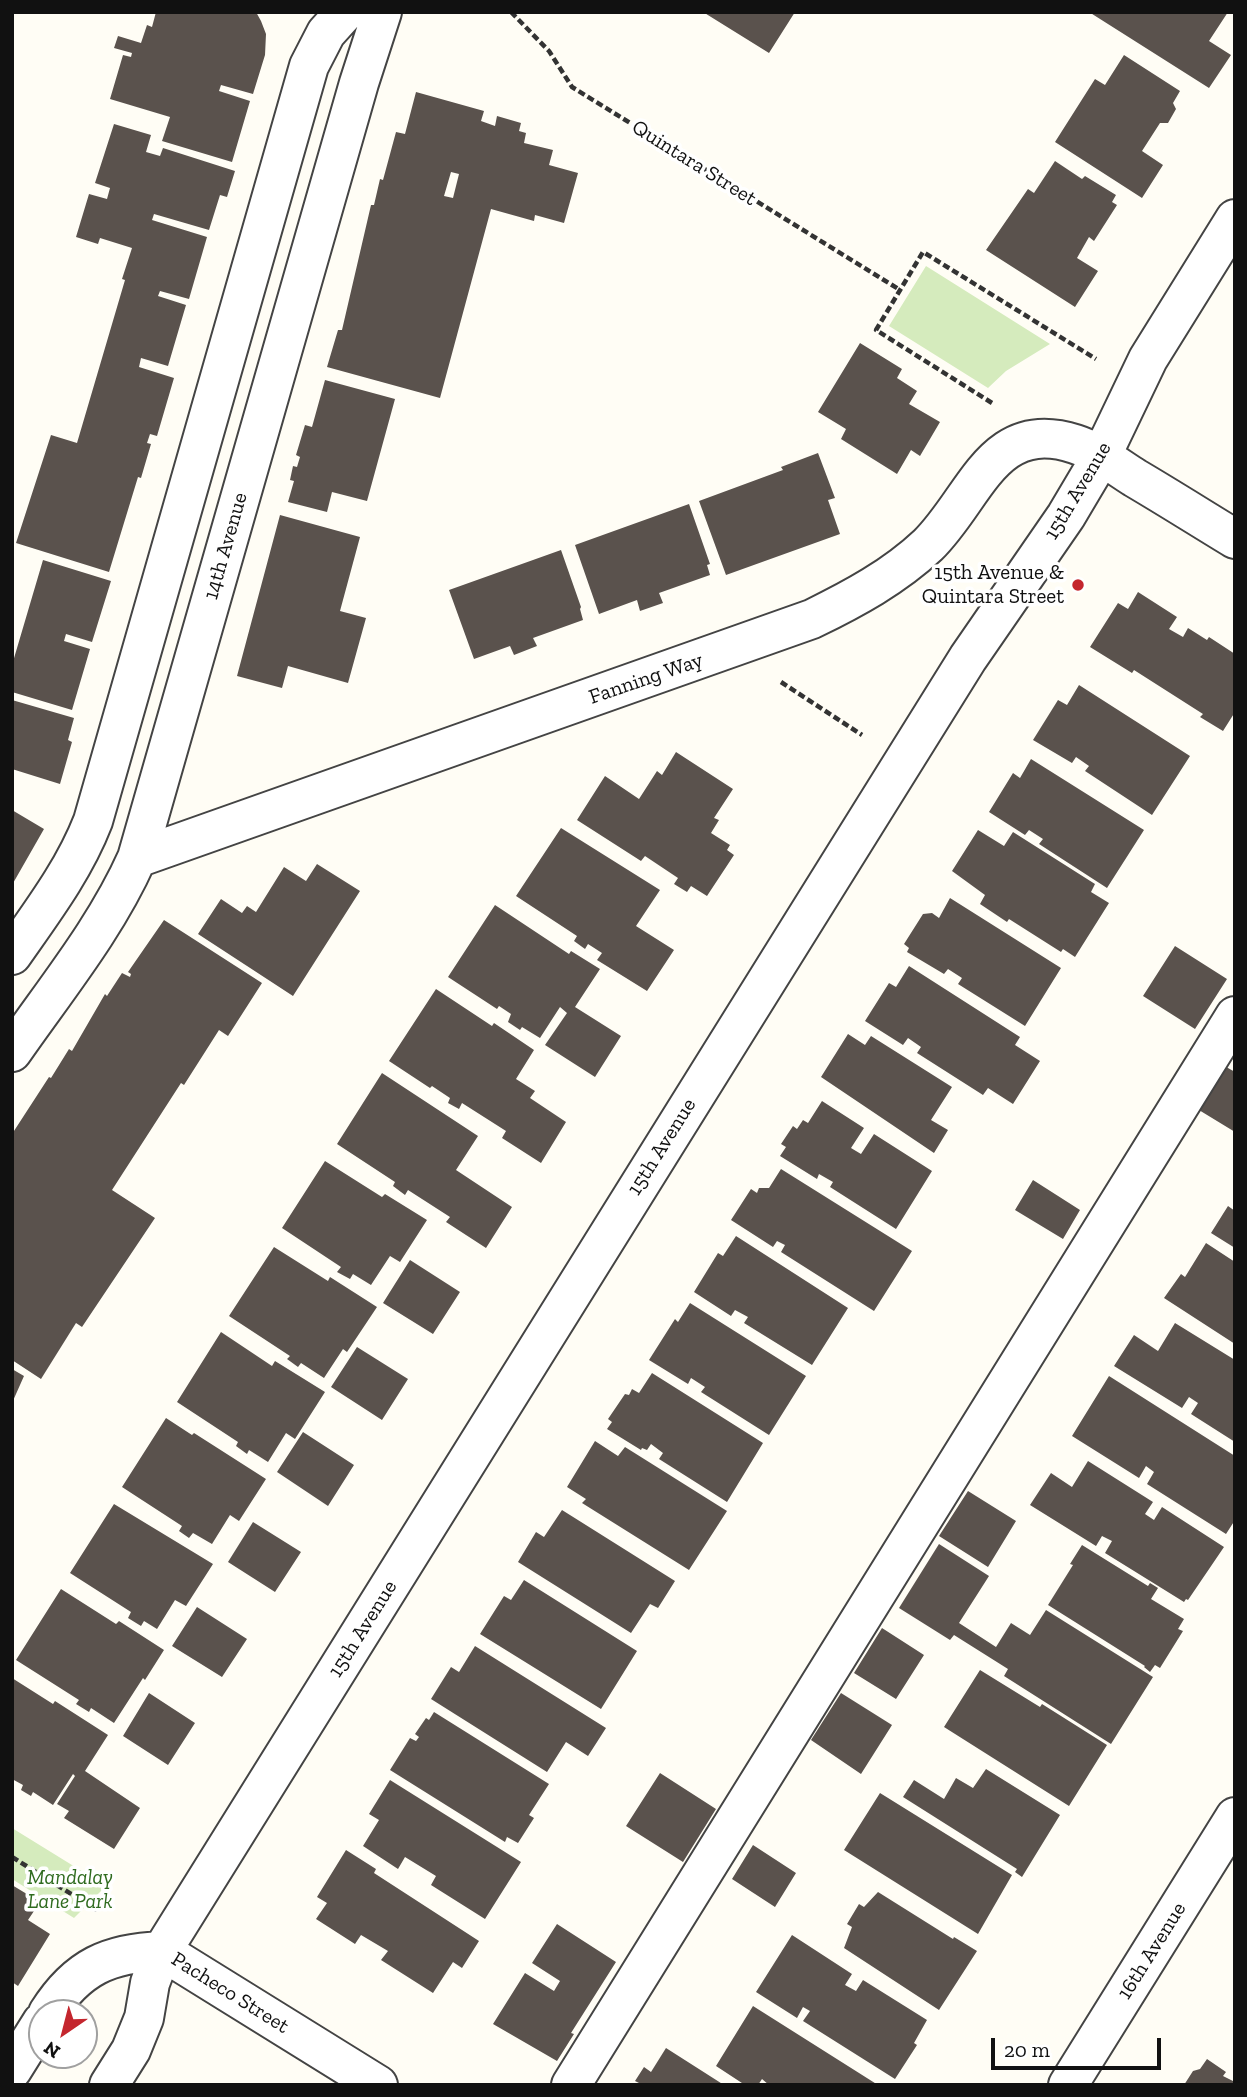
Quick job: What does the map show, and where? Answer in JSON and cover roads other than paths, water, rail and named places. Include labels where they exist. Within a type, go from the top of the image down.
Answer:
[{"type":"street","points":[[12,956],[70,870],[93,821],[309,66],[326,33],[345,12]]},
{"type":"street","name":"14th Avenue","points":[[12,1052],[107,914],[124,887],[137,858],[359,83],[382,12]]},
{"type":"street","name":"15th Avenue","points":[[109,2085],[131,2050],[144,2018],[150,1983],[162,1951],[903,761],[968,658],[1066,516],[1101,457],[1148,359],[1235,219]]},
{"type":"street","name":"Fanning Way","points":[[137,858],[812,619],[855,598],[928,545],[959,509],[994,459],[1013,444],[1032,438],[1054,438],[1078,445],[1101,457]]},
{"type":"street","points":[[1101,457],[1235,539]]},
{"type":"street","points":[[571,2085],[1235,1016]]},
{"type":"street","name":"16th Avenue","points":[[1068,2085],[1235,1817]]},
{"type":"street","name":"Pacheco Street","points":[[59,1999],[75,1979],[100,1962],[131,1952],[162,1951],[378,2085]]},
{"type":"street","points":[[12,2070],[28,2044]]},
{"type":"place","name":"15th Avenue & Quintara Street","points":[[1078,585]]},
{"type":"park label","name":"Mandalay Lane Park","points":[[70,1890]]}]
